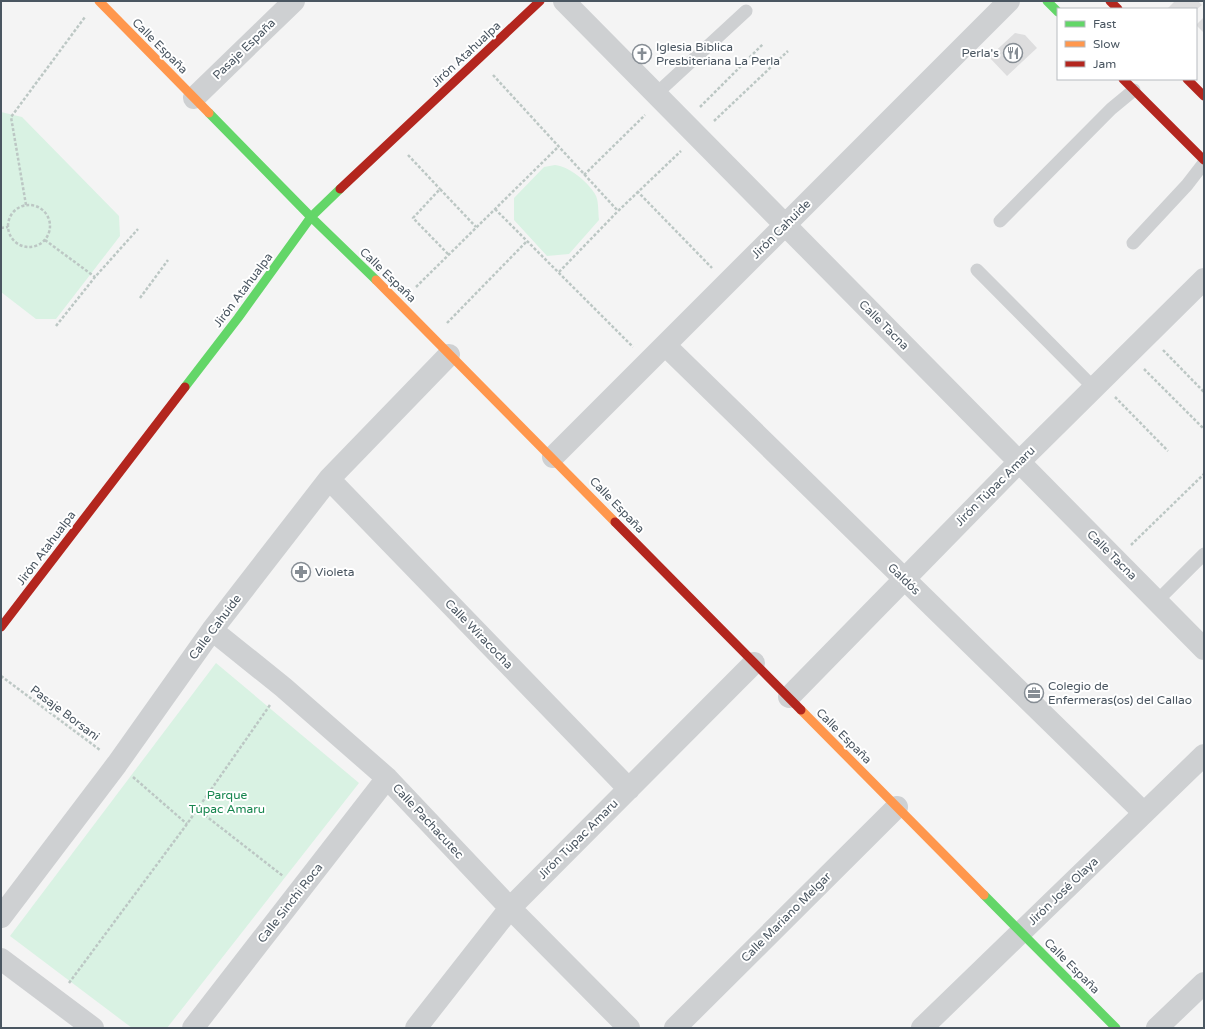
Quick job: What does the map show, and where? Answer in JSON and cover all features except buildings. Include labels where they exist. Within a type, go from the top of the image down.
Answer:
[{"type":"street","name":"Calle España","points":[[99,1],[311,217],[400,303],[449,355],[553,457],[1116,1028]]},
{"type":"street","name":"Pasaje España","points":[[194,98],[294,1]]},
{"type":"street","name":"Jirón Atahualpa","points":[[3,620],[238,318],[311,217],[540,1]]},
{"type":"street","name":"Calle Tacna","points":[[564,1],[1204,649]]},
{"type":"street","name":"Jirón Cahuide","points":[[553,457],[1009,1]]},
{"type":"street","points":[[1047,1],[1057,11]]},
{"type":"street","points":[[1124,80],[1204,160]]},
{"type":"street","points":[[1188,80],[1204,96]]},
{"type":"street","name":"Jirón Túpac Amaru","points":[[789,697],[1019,462],[1130,354],[1204,279]]},
{"type":"street","name":"Galdós","points":[[665,345],[1144,813]]},
{"type":"street","name":"Calle Cahuide","points":[[1,917],[117,764],[212,630],[328,479],[449,355]]},
{"type":"street","name":"Calle Wiracocha","points":[[328,479],[629,789]]},
{"type":"street","name":"Calle Pachacutec","points":[[212,630],[283,687],[387,778],[510,908],[629,1028]]},
{"type":"street","name":"Jirón Túpac Amaru","points":[[416,1028],[510,908],[754,662]]},
{"type":"street","name":"Jirón José Olaya","points":[[922,1028],[1204,755]]},
{"type":"street","name":"Calle Sinchi Roca","points":[[193,1028],[387,778]]},
{"type":"street","name":"Calle Mariano Melgar","points":[[675,1028],[897,807]]},
{"type":"street","points":[[1,959],[93,1028]]},
{"type":"street","points":[[1157,1028],[1204,983]]},
{"type":"lane","points":[[658,96],[746,11]]},
{"type":"lane","points":[[1000,221],[1111,109],[1134,90]]},
{"type":"lane","points":[[1133,243],[1204,163]]},
{"type":"lane","points":[[977,270],[1097,385]]},
{"type":"lane","points":[[1157,601],[1204,554]]},
{"type":"path","points":[[26,205],[11,117],[88,14]]},
{"type":"path","points":[[559,272],[637,191],[764,44]]},
{"type":"path","points":[[691,130],[788,51]]},
{"type":"path","points":[[478,58],[618,211]]},
{"type":"path","points":[[584,175],[658,96]]},
{"type":"path","points":[[393,139],[476,227]]},
{"type":"path","points":[[400,303],[558,147]]},
{"type":"path","points":[[440,189],[413,218],[448,254]]},
{"type":"path","points":[[637,191],[726,283]]},
{"type":"path","points":[[26,205],[40,208],[48,218],[50,232],[45,240],[36,246],[22,246],[11,238],[8,228],[10,217],[14,212],[26,205]]},
{"type":"path","points":[[495,209],[648,362]]},
{"type":"path","points":[[1,228],[8,228]]},
{"type":"path","points":[[56,326],[95,277],[138,229]]},
{"type":"path","points":[[45,240],[95,277]]},
{"type":"path","points":[[433,337],[527,241]]},
{"type":"path","points":[[140,298],[168,260]]},
{"type":"path","points":[[1149,335],[1204,392]]},
{"type":"path","points":[[1130,354],[1204,429]]},
{"type":"path","points":[[1097,385],[1168,451]]},
{"type":"path","points":[[1116,560],[1204,474]]},
{"type":"path","name":"Pasaje Borsani","points":[[1,676],[117,764],[186,824]]},
{"type":"path","points":[[56,1001],[186,824],[283,687]]},
{"type":"path","points":[[196,809],[301,889]]},
{"type":"green space","points":[[1,112],[22,117],[119,216],[120,236],[56,319],[36,319],[1,292]]},
{"type":"green space","points":[[555,165],[561,166],[578,175],[592,189],[597,200],[599,220],[569,254],[547,256],[514,220],[514,198],[544,167]]},
{"type":"green space","name":"Parque Túpac Amaru","points":[[216,663],[359,783],[167,1028],[132,1028],[10,936]]},
{"type":"traffic: fast","points":[[1047,1],[1057,11]]},
{"type":"traffic: fast","points":[[209,113],[311,217],[376,280]]},
{"type":"traffic: fast","points":[[185,387],[238,318],[311,217],[340,189]]},
{"type":"traffic: fast","points":[[984,895],[1116,1028]]},
{"type":"traffic: slow","points":[[99,1],[209,113]]},
{"type":"traffic: slow","points":[[376,280],[615,522]]},
{"type":"traffic: slow","points":[[801,710],[984,895]]},
{"type":"traffic: jam","points":[[340,189],[540,1]]},
{"type":"traffic: jam","points":[[1110,1],[1117,8]]},
{"type":"traffic: jam","points":[[1124,80],[1204,160]]},
{"type":"traffic: jam","points":[[1188,80],[1204,96]]},
{"type":"traffic: jam","points":[[1,627],[185,387]]},
{"type":"traffic: jam","points":[[615,522],[801,710]]},
{"type":"place","name":"Perla's","points":[[1013,53]]},
{"type":"place","name":"Iglesia Biblica Presbiteriana La Perla","points":[[642,54]]},
{"type":"place","name":"Violeta","points":[[301,572]]},
{"type":"place","name":"Colegio de Enfermeras(os) del Callao","points":[[1034,693]]}]
